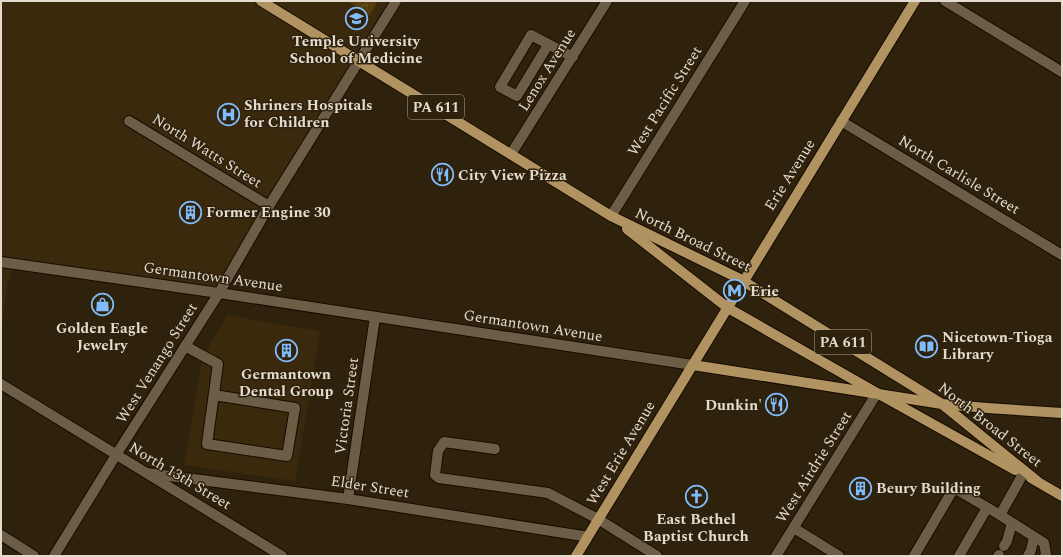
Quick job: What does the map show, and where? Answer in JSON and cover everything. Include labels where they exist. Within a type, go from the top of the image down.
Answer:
[{"type":"main road","name":"North Broad Street","points":[[261,1],[360,60],[611,216],[744,281],[942,404],[1037,481]]},
{"type":"main road","name":"Erie Avenue","points":[[692,365],[915,1]]},
{"type":"main road","name":"North Broad Street","points":[[611,216],[728,308],[1062,496]]},
{"type":"main road","name":"Germantown Avenue","points":[[692,365],[942,404],[1062,413]]},
{"type":"main road","name":"West Erie Avenue","points":[[576,556],[692,365]]},
{"type":"street","name":"West Venango Street","points":[[54,556],[219,293],[269,206],[396,1]]},
{"type":"street","name":"Lenox Avenue","points":[[512,154],[607,1]]},
{"type":"street","name":"West Pacific Street","points":[[611,216],[745,1]]},
{"type":"street","points":[[945,1],[1062,72]]},
{"type":"street","points":[[548,45],[516,96],[500,87],[531,35],[573,57]]},
{"type":"street","name":"North Watts Street","points":[[130,121],[269,206]]},
{"type":"street","name":"North Carlisle Street","points":[[841,121],[1062,255]]},
{"type":"street","name":"Germantown Avenue","points":[[1,262],[219,293],[692,365]]},
{"type":"street","name":"Victoria Street","points":[[348,499],[375,317]]},
{"type":"street","points":[[185,346],[218,364],[206,444],[287,456],[295,408],[214,395]]},
{"type":"street","name":"North 13th Street","points":[[1,384],[282,556]]},
{"type":"street","name":"West Airdrie Street","points":[[776,556],[877,393]]},
{"type":"street","points":[[495,449],[444,442],[438,451],[434,475],[439,478],[548,492],[598,519],[657,556]]},
{"type":"street","name":"Elder Street","points":[[147,472],[348,499],[583,536],[586,538]]},
{"type":"street","points":[[1000,516],[1023,474]]},
{"type":"street","points":[[914,556],[954,488],[1044,543],[1045,556]]},
{"type":"street","points":[[958,556],[988,508]]},
{"type":"street","points":[[1000,552],[1007,541],[1012,523]]},
{"type":"street","points":[[794,528],[839,556]]},
{"type":"street","points":[[1,535],[34,556]]},
{"type":"street","points":[[1028,556],[1034,537]]},
{"type":"shaded area","points":[[1,1],[396,1],[219,293],[13,264],[7,288],[1,332]]},
{"type":"shaded area","points":[[227,315],[320,331],[295,481],[184,465],[202,359]]},
{"type":"green space","points":[[348,1],[378,1],[370,15]]},
{"type":"place","name":"Temple University School of Medicine","points":[[356,18]]},
{"type":"place","name":"Shriners Hospitals for Children","points":[[228,114]]},
{"type":"place","name":"City View Pizza","points":[[443,175]]},
{"type":"place","name":"Former Engine 30","points":[[190,212]]},
{"type":"place","name":"Erie","points":[[735,291]]},
{"type":"place","name":"Golden Eagle Jewelry","points":[[102,305]]},
{"type":"place","name":"Nicetown-Tioga Library","points":[[927,346]]},
{"type":"place","name":"Germantown Dental Group","points":[[286,351]]},
{"type":"place","name":"Dunkin'","points":[[777,405]]},
{"type":"place","name":"Beury Building","points":[[861,488]]},
{"type":"place","name":"East Bethel Baptist Church","points":[[696,496]]}]
